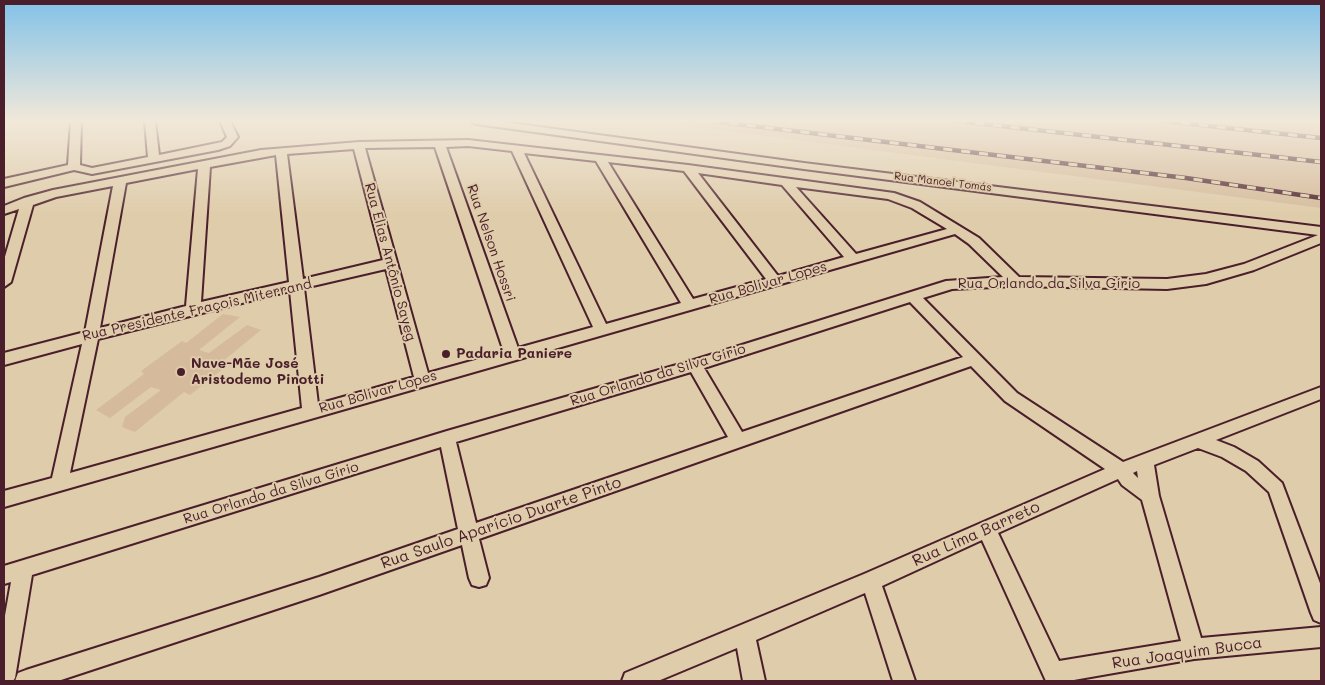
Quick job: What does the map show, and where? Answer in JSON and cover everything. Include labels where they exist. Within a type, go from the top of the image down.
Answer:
[{"type":"street","points":[[74,167],[75,153]]},
{"type":"street","points":[[153,153],[154,158]]},
{"type":"street","points":[[4,183],[74,167],[92,171],[180,153]]},
{"type":"street","points":[[4,210],[28,201],[74,189],[204,163],[268,153]]},
{"type":"street","points":[[281,153],[311,412]]},
{"type":"street","name":"Rua Elias Antônio Sayeg","points":[[361,153],[422,379]]},
{"type":"street","name":"Rua Nelson Hossri","points":[[442,153],[513,355]]},
{"type":"street","points":[[518,153],[601,329]]},
{"type":"street","points":[[558,153],[688,168],[890,196],[916,205],[938,217],[993,258],[1015,281]]},
{"type":"street","name":"Rua Manoel Tomás","points":[[714,153],[1321,231]]},
{"type":"street","points":[[600,158],[690,306]]},
{"type":"street","points":[[193,308],[204,163]]},
{"type":"street","points":[[688,168],[775,281]]},
{"type":"street","points":[[59,484],[92,334],[120,181]]},
{"type":"street","points":[[785,181],[853,259]]},
{"type":"street","points":[[4,282],[28,201]]},
{"type":"street","name":"Rua Bolívar Lopes","points":[[4,499],[422,379],[690,306],[956,230]]},
{"type":"street","name":"Rua Orlando da Silva Gírio","points":[[4,575],[447,438],[695,365],[951,284],[1015,281],[1167,284],[1206,279],[1249,267],[1321,238]]},
{"type":"street","name":"Rua Presidente Fraçois Miterrand","points":[[4,359],[193,308],[297,286],[391,263]]},
{"type":"street","points":[[913,296],[1012,397],[1121,470],[1128,480],[1150,496]]},
{"type":"street","name":"Rua Saulo Aparício Duarte Pinto","points":[[26,681],[310,589],[973,359]]},
{"type":"street","points":[[695,365],[739,441]]},
{"type":"street","name":"Rua Lima Barreto","points":[[633,681],[871,580],[1121,470],[1145,463],[1321,393]]},
{"type":"street","points":[[447,438],[479,578]]},
{"type":"street","points":[[1207,438],[1252,466],[1276,488],[1321,612]]},
{"type":"street","points":[[1145,463],[1150,496],[1194,649]]},
{"type":"street","points":[[986,528],[1055,677]]},
{"type":"street","points":[[4,678],[23,569]]},
{"type":"street","points":[[871,580],[904,681]]},
{"type":"street","points":[[744,633],[754,681]]},
{"type":"street","name":"Rua Joaquim Bucca","points":[[1055,677],[1194,649],[1321,637]]},
{"type":"shaded area","points":[[895,153],[1321,153],[1321,208]]},
{"type":"shaded area","name":"Nave-Mãe José Aristodemo Pinotti","points":[[223,314],[240,317],[199,350],[209,353],[247,325],[261,330],[222,362],[228,365],[190,395],[184,392],[135,432],[122,427],[125,417],[161,390],[151,387],[110,418],[96,410],[144,374],[141,371],[182,341],[186,343]]},
{"type":"railway","points":[[977,153],[1186,178],[1321,198]]},
{"type":"railway","points":[[1241,153],[1321,162]]},
{"type":"place","name":"Padaria Paniere","points":[[446,354]]},
{"type":"place","name":"Nave-Mãe José Aristodemo Pinotti","points":[[181,372]]}]
